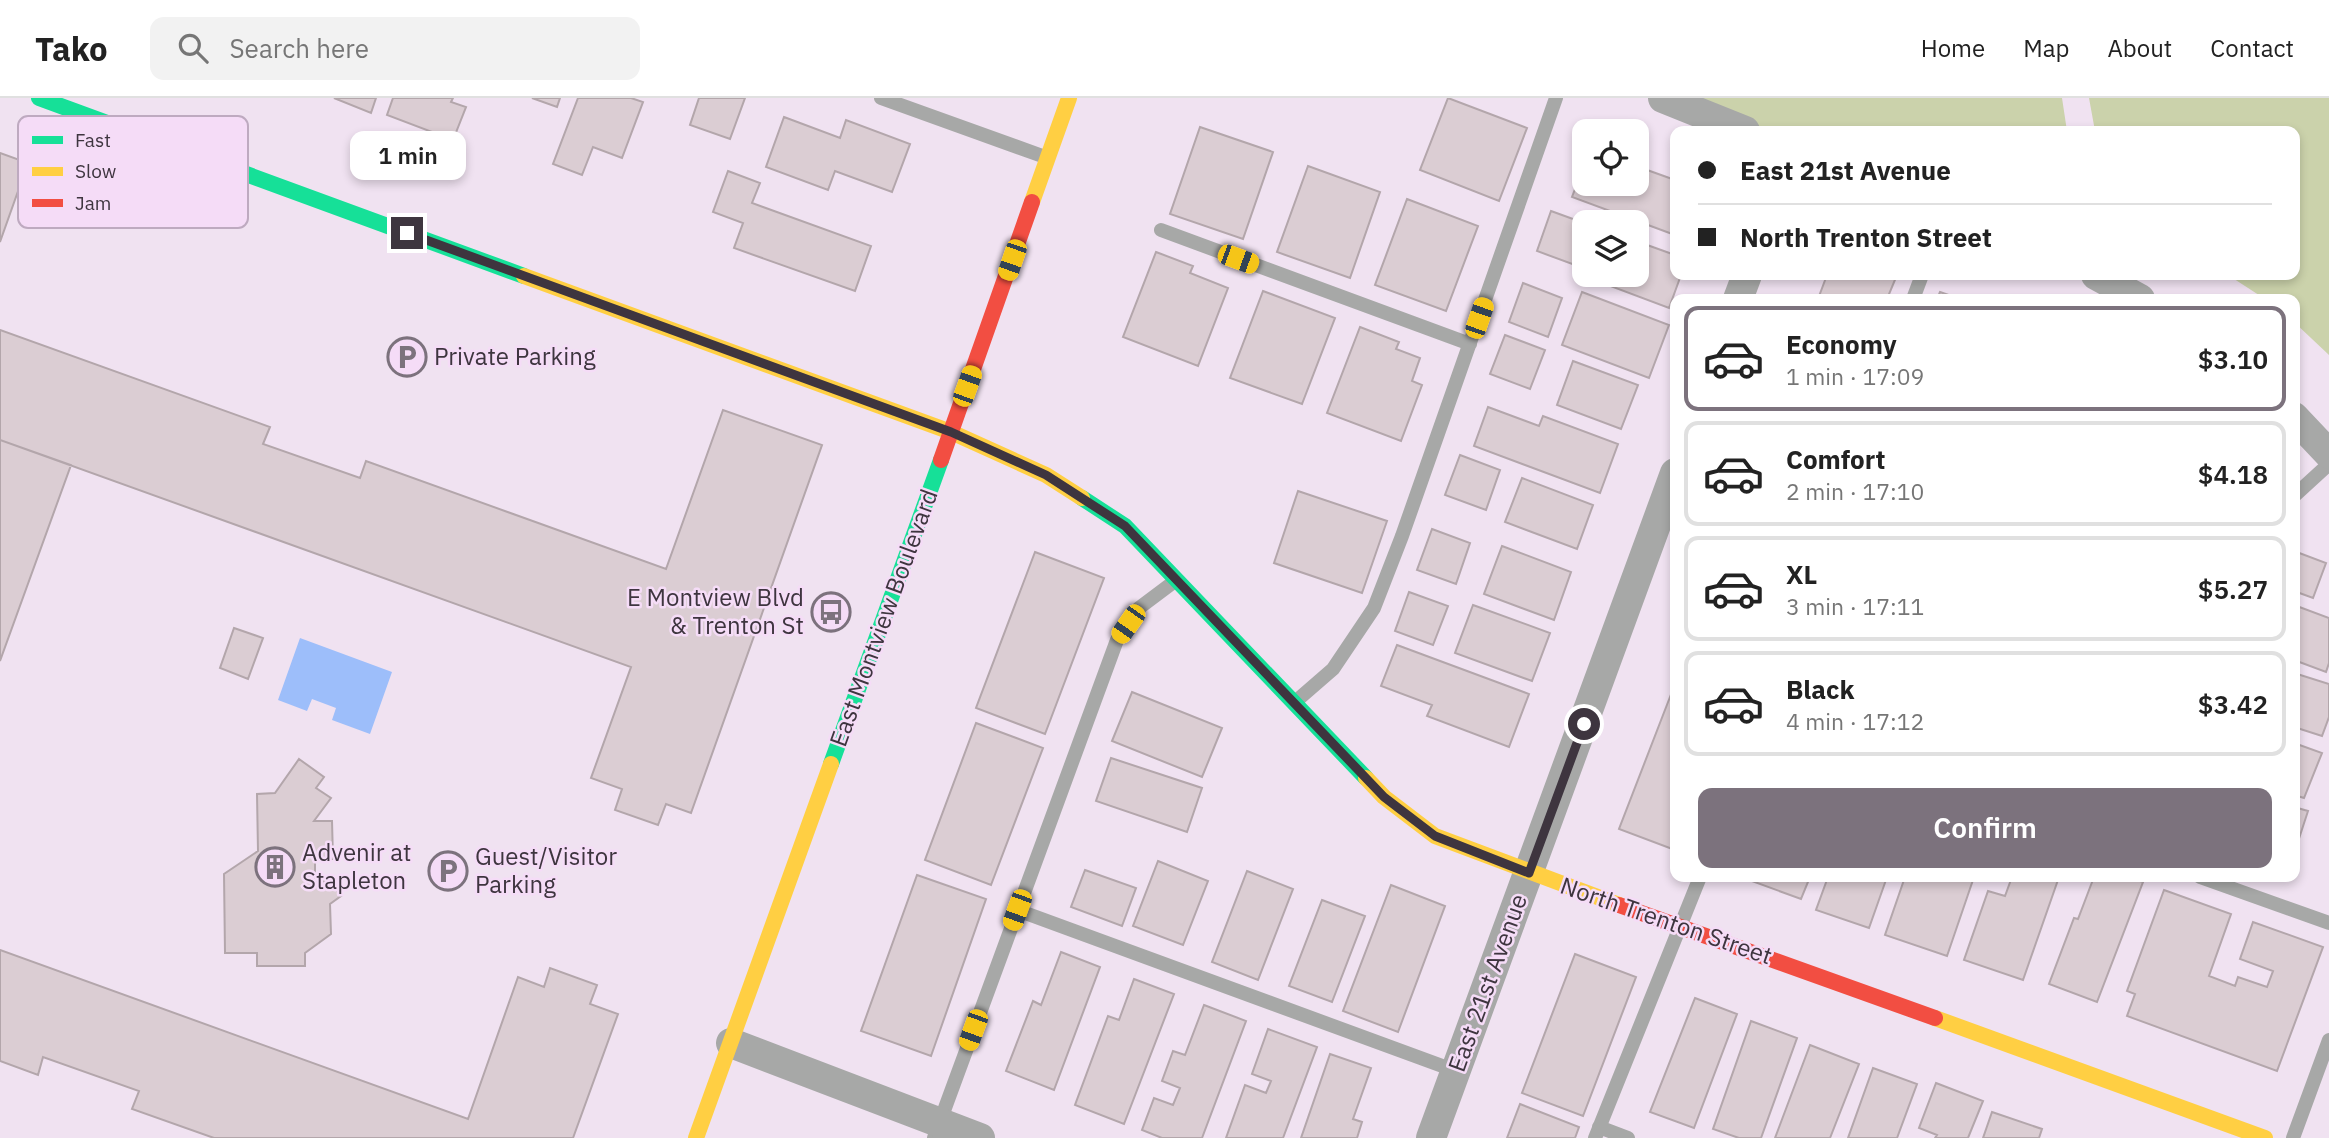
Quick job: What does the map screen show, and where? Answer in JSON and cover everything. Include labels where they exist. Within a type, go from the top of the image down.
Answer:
[{"type":"street","name":"North Trenton Street","points":[[39,98],[88,116]]},
{"type":"street","name":"East Montview Boulevard","points":[[696,1138],[1069,98]]},
{"type":"street","points":[[1663,98],[1733,126]]},
{"type":"street","name":"North Trenton Street","points":[[248,175],[951,432],[1046,475],[1125,526],[1384,797],[1435,836],[1529,873],[2265,1138]]},
{"type":"street","points":[[2105,280],[2131,294]]},
{"type":"street","points":[[2300,423],[2329,454]]},
{"type":"street","name":"East 21st Avenue","points":[[1431,1138],[1670,487]]},
{"type":"street","points":[[731,1043],[937,1130],[980,1138]]},
{"type":"lane","points":[[881,98],[1048,158]]},
{"type":"lane","points":[[1294,703],[1334,669],[1374,608],[1402,536],[1556,98]]},
{"type":"lane","points":[[1161,230],[1470,344]]},
{"type":"lane","points":[[2300,491],[2329,464]]},
{"type":"lane","points":[[937,1130],[1117,640],[1139,608],[1177,580]]},
{"type":"lane","points":[[1628,1138],[1597,1133],[1698,882]]},
{"type":"lane","points":[[2214,882],[2329,923]]},
{"type":"lane","points":[[1017,910],[1456,1071]]},
{"type":"lane","points":[[2293,1138],[2329,1040]]},
{"type":"green space","points":[[1663,98],[2062,98],[2066,126],[1733,126]]},
{"type":"green space","points":[[2089,98],[2329,98],[2329,355],[2300,328],[2300,294],[2257,294],[2236,280],[2300,280],[2300,126],[2094,126]]},
{"type":"water","points":[[300,638],[392,672],[370,734],[332,720],[336,708],[312,699],[307,711],[278,700]]},
{"type":"building","points":[[334,98],[376,98],[371,113]]},
{"type":"building","points":[[393,98],[453,98],[451,102],[466,107],[453,140],[387,115]]},
{"type":"building","points":[[532,98],[560,98],[557,107]]},
{"type":"building","points":[[578,98],[631,98],[643,102],[622,158],[593,147],[582,175],[553,164]]},
{"type":"building","points":[[699,98],[745,98],[730,139],[690,125]]},
{"type":"building","points":[[1448,98],[1527,128],[1499,201],[1420,170]]},
{"type":"building","points":[[784,117],[840,138],[846,120],[910,144],[892,192],[835,171],[828,190],[766,167]]},
{"type":"building","points":[[1200,127],[1273,152],[1243,239],[1170,214]]},
{"type":"building","points":[[0,153],[18,159],[18,191],[0,242]]},
{"type":"building","points":[[1308,166],[1380,192],[1350,278],[1277,252]]},
{"type":"building","points":[[728,171],[760,183],[752,203],[871,246],[855,291],[734,248],[743,223],[713,212]]},
{"type":"building","points":[[1649,171],[1670,178],[1670,233],[1649,225],[1649,210],[1607,210],[1572,197],[1649,196]]},
{"type":"building","points":[[1407,199],[1478,226],[1446,311],[1375,285]]},
{"type":"building","points":[[1551,211],[1572,219],[1572,264],[1537,251]]},
{"type":"building","points":[[1649,246],[1670,253],[1670,280],[1679,280],[1674,294],[1670,294],[1669,308],[1613,287],[1649,287]]},
{"type":"building","points":[[1156,252],[1193,266],[1190,273],[1228,288],[1198,366],[1123,337]]},
{"type":"building","points":[[1825,280],[1895,280],[1889,294],[1820,294]]},
{"type":"building","points":[[1523,283],[1562,298],[1548,337],[1509,322]]},
{"type":"building","points":[[1263,291],[1335,318],[1302,404],[1230,378]]},
{"type":"building","points":[[1582,292],[1669,325],[1649,378],[1562,345]]},
{"type":"building","points":[[1360,327],[1399,342],[1396,349],[1420,358],[1412,381],[1422,385],[1401,441],[1327,413]]},
{"type":"building","points":[[0,330],[270,427],[263,444],[360,478],[366,461],[666,569],[723,410],[822,445],[691,813],[666,804],[658,825],[615,810],[622,789],[591,778],[631,667],[0,440]]},
{"type":"building","points":[[1505,335],[1545,350],[1530,389],[1490,374]]},
{"type":"building","points":[[1573,361],[1638,385],[1621,429],[1557,405]]},
{"type":"building","points":[[1488,407],[1539,426],[1543,416],[1618,444],[1600,493],[1474,446]]},
{"type":"building","points":[[0,440],[71,465],[0,661]]},
{"type":"building","points":[[1460,455],[1500,470],[1486,510],[1445,495]]},
{"type":"building","points":[[1522,478],[1593,505],[1577,549],[1505,522]]},
{"type":"building","points":[[1298,491],[1387,521],[1362,593],[1274,563]]},
{"type":"building","points":[[1432,529],[1470,543],[1456,584],[1417,570]]},
{"type":"building","points":[[1502,546],[1571,572],[1554,620],[1484,594]]},
{"type":"building","points":[[1035,552],[1104,578],[1045,734],[976,708]]},
{"type":"building","points":[[2300,553],[2326,563],[2313,598],[2300,593]]},
{"type":"building","points":[[1409,592],[1448,606],[1433,645],[1395,631]]},
{"type":"building","points":[[1473,605],[1550,633],[1532,681],[1455,653]]},
{"type":"building","points":[[2300,607],[2329,618],[2329,663],[2326,672],[2300,662]]},
{"type":"building","points":[[234,628],[263,638],[248,679],[220,668]]},
{"type":"building","points":[[1397,645],[1529,694],[1509,747],[1427,716],[1432,705],[1381,686]]},
{"type":"building","points":[[2300,675],[2329,684],[2329,717],[2322,736],[2300,729]]},
{"type":"building","points":[[1132,692],[1222,728],[1202,777],[1112,741]]},
{"type":"building","points":[[1670,697],[1670,848],[1619,829]]},
{"type":"building","points":[[976,723],[1043,748],[991,885],[925,860]]},
{"type":"building","points":[[2300,745],[2322,753],[2304,798],[2300,797]]},
{"type":"building","points":[[1111,758],[1202,788],[1187,832],[1096,801]]},
{"type":"building","name":"Advenir at Stapleton","points":[[299,759],[324,777],[316,788],[331,798],[314,821],[332,821],[333,859],[315,859],[315,882],[329,881],[341,896],[330,904],[331,934],[305,953],[305,966],[257,966],[257,953],[225,953],[224,874],[258,851],[257,794],[275,793]]},
{"type":"building","points":[[2300,809],[2308,811],[2300,836]]},
{"type":"building","points":[[1158,861],[1208,881],[1183,945],[1133,926]]},
{"type":"building","points":[[1085,870],[1136,888],[1122,926],[1071,907]]},
{"type":"building","points":[[1247,871],[1293,889],[1258,980],[1212,962]]},
{"type":"building","points":[[917,875],[986,899],[931,1056],[861,1031]]},
{"type":"building","points":[[1755,882],[1808,882],[1801,899]]},
{"type":"building","points":[[1826,882],[1885,882],[1869,928],[1816,910]]},
{"type":"building","points":[[1903,882],[1972,882],[1947,956],[1885,935]]},
{"type":"building","points":[[2010,882],[2057,882],[2023,980],[1964,960],[1988,891],[2005,896]]},
{"type":"building","points":[[2092,882],[2143,882],[2097,1002],[2049,984],[2074,918],[2078,919]]},
{"type":"building","points":[[1391,885],[1445,906],[1398,1032],[1343,1011]]},
{"type":"building","points":[[2164,890],[2231,914],[2209,976],[2235,986],[2238,977],[2267,987],[2273,971],[2240,959],[2253,922],[2323,947],[2277,1071],[2127,1016],[2135,994],[2127,991]]},
{"type":"building","points":[[1322,900],[1365,916],[1332,1002],[1289,986]]},
{"type":"building","points":[[0,950],[468,1119],[518,977],[544,987],[550,968],[597,985],[590,1004],[618,1014],[573,1138],[214,1138],[132,1109],[139,1091],[43,1057],[38,1075],[0,1061]]},
{"type":"building","points":[[1061,952],[1100,967],[1054,1090],[1006,1071],[1033,1001],[1041,1005]]},
{"type":"building","points":[[1575,954],[1636,977],[1583,1116],[1522,1093]]},
{"type":"building","points":[[1134,979],[1174,994],[1124,1124],[1075,1105],[1108,1016],[1119,1020]]},
{"type":"building","points":[[1695,998],[1737,1014],[1694,1128],[1650,1112]]},
{"type":"building","points":[[1204,1005],[1246,1021],[1202,1138],[1162,1138],[1142,1130],[1154,1098],[1173,1105],[1180,1088],[1162,1081],[1173,1051],[1185,1055]]},
{"type":"building","points":[[1751,1021],[1797,1038],[1761,1138],[1739,1138],[1713,1129]]},
{"type":"building","points":[[1268,1029],[1317,1047],[1283,1138],[1226,1138],[1245,1085],[1266,1093],[1271,1081],[1252,1074]]},
{"type":"building","points":[[1810,1045],[1859,1064],[1830,1138],[1775,1138]]},
{"type":"building","points":[[1330,1054],[1371,1068],[1353,1119],[1362,1122],[1357,1138],[1301,1138]]},
{"type":"building","points":[[1873,1068],[1917,1084],[1897,1138],[1848,1138]]},
{"type":"building","points":[[1936,1083],[1983,1101],[1968,1138],[1935,1138],[1937,1135],[1919,1128]]},
{"type":"building","points":[[1520,1104],[1579,1127],[1575,1138],[1507,1138]]},
{"type":"building","points":[[1992,1112],[2042,1129],[2039,1138],[1983,1138]]},
{"type":"traffic: fast","points":[[39,98],[88,116]]},
{"type":"traffic: fast","points":[[248,175],[524,276]]},
{"type":"traffic: fast","points":[[831,764],[941,460]]},
{"type":"traffic: fast","points":[[1082,498],[1125,526],[1366,778]]},
{"type":"traffic: slow","points":[[1032,202],[1069,98]]},
{"type":"traffic: slow","points":[[524,276],[951,432],[1046,475],[1082,498]]},
{"type":"traffic: slow","points":[[696,1138],[831,764]]},
{"type":"traffic: slow","points":[[1366,778],[1384,797],[1435,836],[1619,905]]},
{"type":"traffic: slow","points":[[1935,1018],[2265,1138]]},
{"type":"traffic: jam","points":[[941,460],[1032,202]]},
{"type":"traffic: jam","points":[[1619,905],[1935,1018]]},
{"type":"place","name":"Private Parking","points":[[407,357]]},
{"type":"place","name":"E Montview Blvd & Trenton St","points":[[831,612]]},
{"type":"place","name":"Advenir at Stapleton","points":[[275,867]]},
{"type":"place","name":"Guest/Visitor Parking","points":[[448,871]]},
{"type":"route","points":[[407,233],[951,432],[1046,475],[1125,526],[1384,797],[1435,836],[1529,873],[1584,724]]}]
